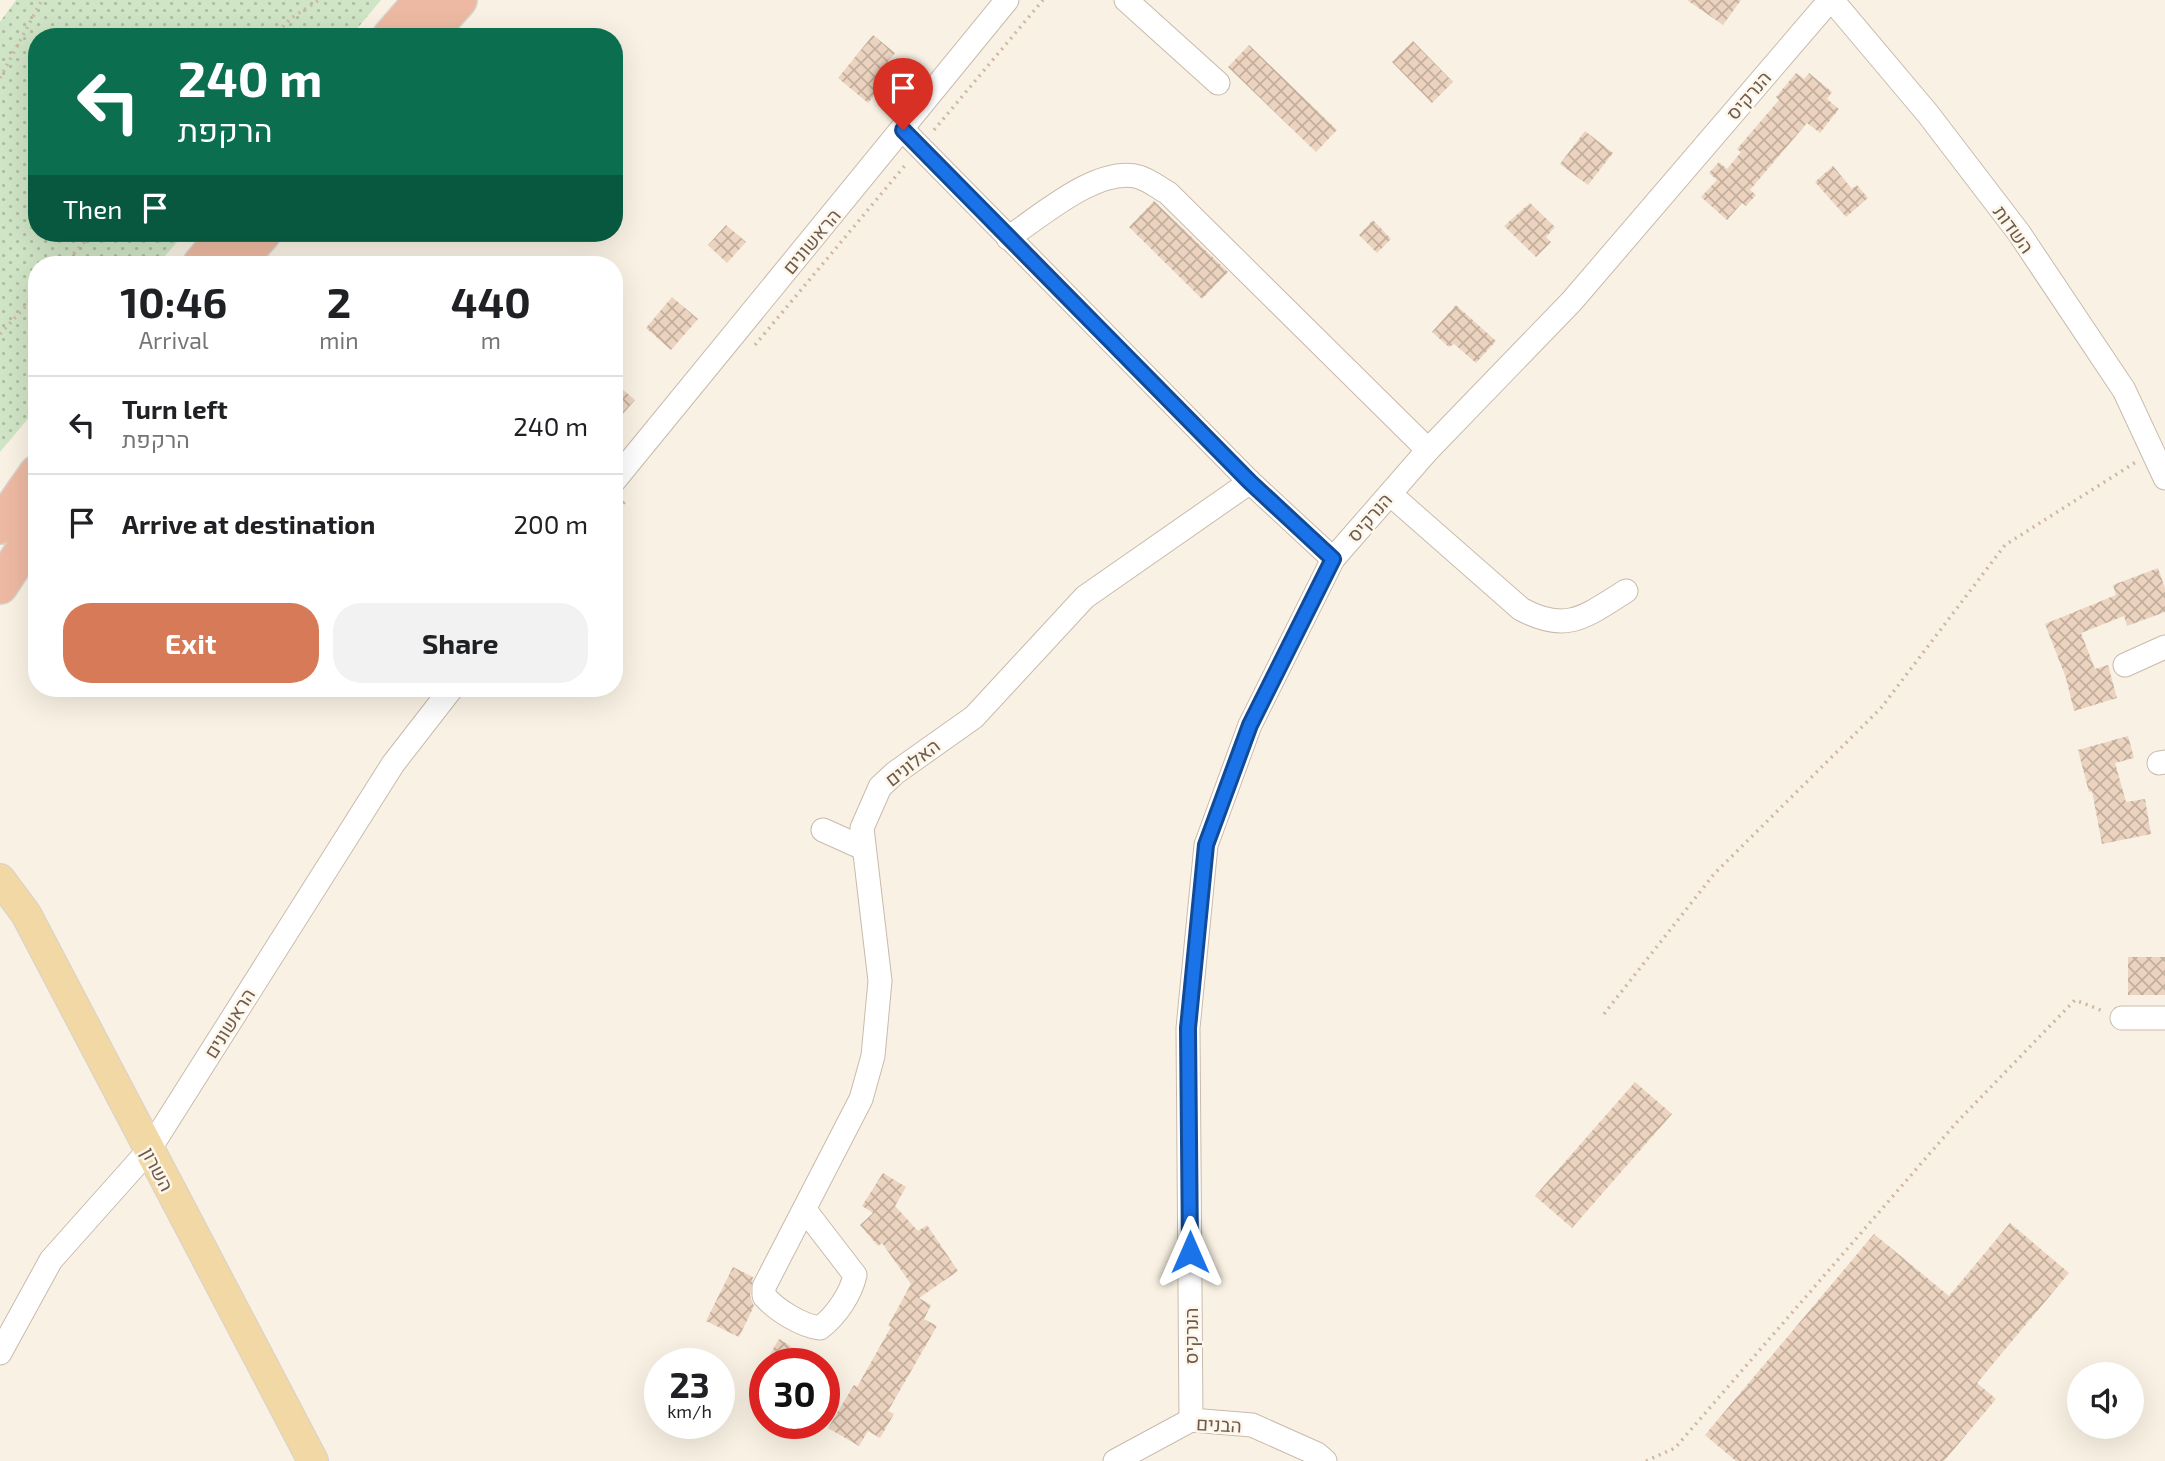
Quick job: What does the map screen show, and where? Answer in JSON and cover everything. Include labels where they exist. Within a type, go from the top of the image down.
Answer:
[{"type":"highway","points":[[398,28],[422,0]]},
{"type":"highway","points":[[434,28],[459,0]]},
{"type":"highway","points":[[208,256],[219,242]]},
{"type":"highway","points":[[243,256],[254,242]]},
{"type":"highway","points":[[0,526],[28,486]]},
{"type":"highway","points":[[0,586],[28,543]]},
{"type":"main road","name":"השרון","points":[[0,878],[26,914],[313,1461]]},
{"type":"street","name":"הראשונים","points":[[623,487],[1007,0]]},
{"type":"street","points":[[1126,0],[1218,83]]},
{"type":"street","name":"הנרקיס","points":[[1191,1420],[1188,1028],[1206,845],[1250,725],[1333,559],[1428,450],[1572,301],[1831,0]]},
{"type":"street","name":"השדות","points":[[1831,0],[1928,114],[2019,233],[2123,390],[2165,478]]},
{"type":"street","points":[[903,130],[1250,482],[1333,559]]},
{"type":"street","points":[[1008,238],[1099,179],[1118,175],[1139,177],[1168,192],[1428,450]]},
{"type":"street","name":"האלונים","points":[[805,1210],[855,1275],[853,1285],[831,1319],[820,1328],[810,1327],[764,1296],[764,1287],[861,1099],[873,1056],[880,981],[862,828],[880,787],[895,772],[974,717],[1085,597],[1250,482]]},
{"type":"street","points":[[1390,494],[1521,610],[1544,622],[1581,619],[1626,591]]},
{"type":"street","points":[[2124,665],[2165,647]]},
{"type":"street","name":"הראשונים","points":[[0,1353],[51,1260],[149,1150],[393,764],[445,697]]},
{"type":"street","points":[[823,830],[863,848]]},
{"type":"street","points":[[2122,1018],[2165,1018]]},
{"type":"street","name":"הבנים","points":[[1115,1461],[1191,1420],[1252,1426],[1317,1454],[1325,1461]]},
{"type":"path","points":[[0,78],[42,0]]},
{"type":"path","points":[[282,28],[290,19],[319,0]]},
{"type":"path","points":[[747,355],[1043,0]]},
{"type":"path","points":[[71,256],[85,242]]},
{"type":"path","points":[[0,334],[28,304]]},
{"type":"path","points":[[1604,1014],[1714,874],[1881,708],[2005,545],[2152,452]]},
{"type":"path","points":[[1646,1461],[1675,1448],[1957,1122],[2075,1000],[2122,1018]]},
{"type":"green space","points":[[16,0],[381,0],[358,28],[28,28],[28,242],[177,242],[165,256],[28,256],[28,419],[0,452],[0,22]]},
{"type":"building","points":[[1687,0],[1741,0],[1723,25]]},
{"type":"building","points":[[873,35],[895,53],[877,75],[885,82],[868,103],[838,78]]},
{"type":"building","points":[[1413,41],[1453,82],[1432,103],[1392,62]]},
{"type":"building","points":[[1249,45],[1337,130],[1316,152],[1228,67]]},
{"type":"building","points":[[1796,73],[1804,79],[1809,73],[1832,92],[1827,99],[1839,109],[1820,133],[1807,123],[1750,190],[1756,195],[1746,206],[1742,203],[1727,220],[1701,197],[1717,180],[1709,173],[1719,162],[1727,169],[1741,152],[1737,149],[1779,100],[1776,97]]},
{"type":"building","points":[[1585,131],[1613,153],[1588,185],[1560,164]]},
{"type":"building","points":[[1833,166],[1852,189],[1857,185],[1868,198],[1846,217],[1815,182]]},
{"type":"building","points":[[1154,201],[1228,272],[1202,299],[1129,227]]},
{"type":"building","points":[[1530,203],[1555,227],[1546,237],[1551,242],[1536,257],[1504,226]]},
{"type":"building","points":[[1373,220],[1391,239],[1377,253],[1359,235]]},
{"type":"building","points":[[726,225],[746,242],[727,263],[708,245]]},
{"type":"building","points":[[672,297],[698,319],[671,350],[646,328]]},
{"type":"building","points":[[1456,305],[1496,341],[1476,363],[1454,344],[1449,347],[1432,332]]},
{"type":"building","points":[[623,390],[635,400],[623,414]]},
{"type":"building","points":[[2158,568],[2165,588],[2165,612],[2127,626],[2124,616],[2081,633],[2095,669],[2108,665],[2117,698],[2074,711],[2066,678],[2045,624],[2116,595],[2113,585]]},
{"type":"building","points":[[2128,736],[2134,758],[2115,763],[2126,802],[2145,799],[2151,834],[2102,844],[2092,791],[2089,792],[2078,750]]},
{"type":"building","points":[[2128,957],[2165,957],[2165,995],[2128,995]]},
{"type":"building","points":[[1635,1082],[1672,1114],[1572,1228],[1535,1196]]},
{"type":"building","points":[[883,1173],[906,1187],[895,1206],[918,1231],[927,1225],[958,1271],[919,1298],[931,1305],[924,1319],[937,1326],[888,1411],[894,1414],[880,1438],[868,1431],[859,1446],[840,1435],[840,1408],[854,1385],[857,1387],[891,1327],[888,1326],[911,1284],[882,1243],[878,1246],[860,1225],[873,1213],[862,1206]]},
{"type":"building","points":[[2010,1223],[2069,1273],[1977,1383],[1996,1399],[1944,1461],[1736,1461],[1705,1435],[1874,1234],[1949,1296]]},
{"type":"building","points":[[733,1267],[753,1277],[750,1296],[754,1306],[739,1337],[706,1321]]},
{"type":"building","points":[[779,1339],[794,1348],[774,1348]]},
{"type":"route","points":[[903,130],[1250,482],[1333,559],[1250,725],[1206,845],[1188,1028],[1190,1252]]}]
